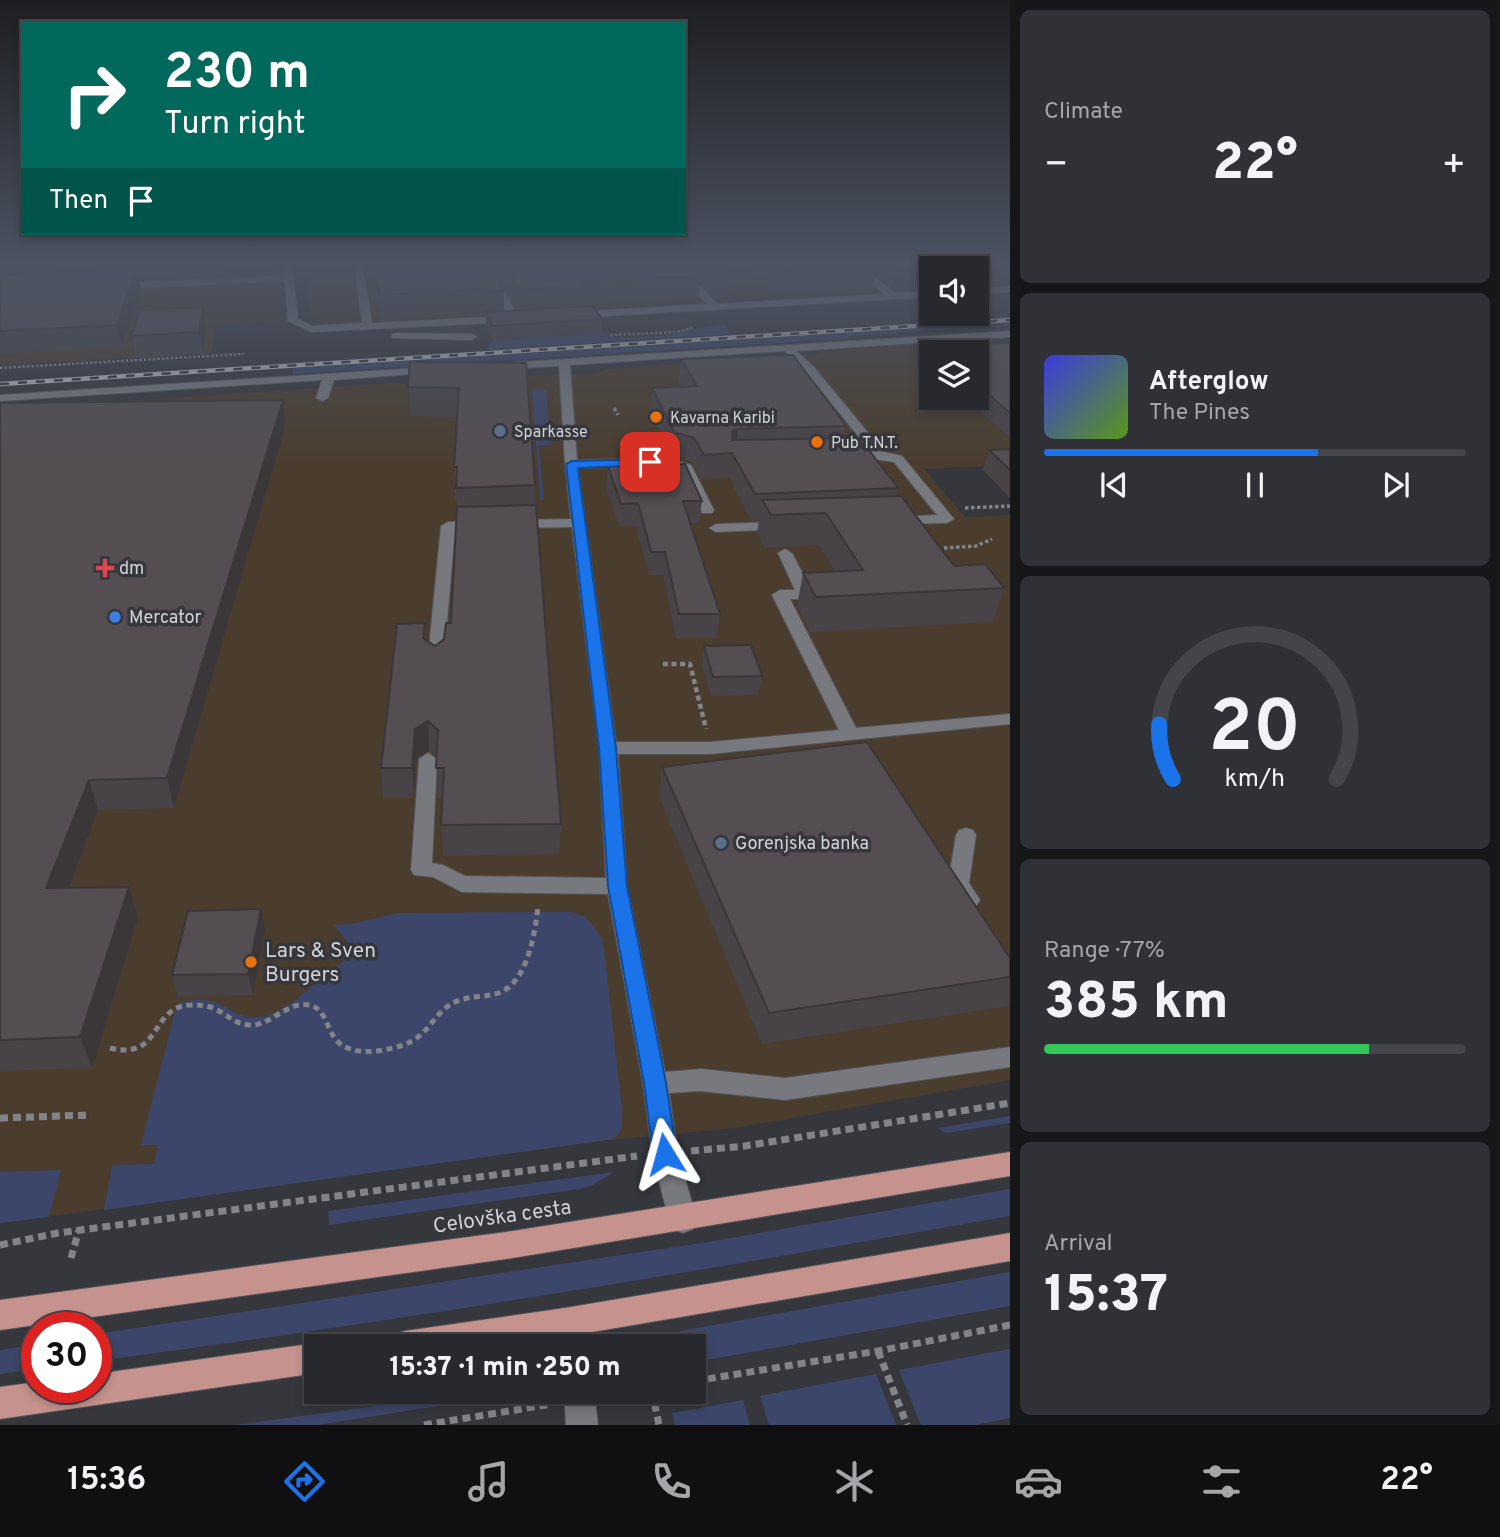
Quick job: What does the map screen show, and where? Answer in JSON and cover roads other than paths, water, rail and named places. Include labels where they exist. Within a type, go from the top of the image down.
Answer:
[{"type":"main road","name":"Celovška cesta","points":[[0,1315],[335,1271],[683,1220],[1010,1164]]},
{"type":"main road","points":[[567,1334],[1010,1247]]},
{"type":"main road","points":[[0,1403],[304,1361]]},
{"type":"street","points":[[375,332],[377,336],[472,337]]},
{"type":"street","points":[[496,366],[1010,334]]},
{"type":"street","points":[[786,347],[809,368],[880,455]]},
{"type":"street","points":[[564,362],[572,464],[608,748],[617,886],[655,1083],[665,1154],[683,1220]]},
{"type":"street","points":[[0,398],[444,369]]},
{"type":"street","points":[[322,398],[329,376]]},
{"type":"street","points":[[853,456],[880,455],[898,459],[947,519],[880,522]]},
{"type":"street","points":[[572,464],[669,462],[687,468],[707,510]]},
{"type":"street","points":[[435,667],[448,526],[579,523]]},
{"type":"street","points":[[716,528],[798,525]]},
{"type":"street","points":[[785,554],[805,594],[779,595],[851,736]]},
{"type":"street","points":[[608,748],[710,748],[1010,719]]},
{"type":"street","points":[[428,759],[421,870],[436,870],[462,884],[617,886]]},
{"type":"street","points":[[966,835],[958,884],[981,917]]},
{"type":"street","points":[[655,1083],[701,1080],[785,1089],[1010,1057]]},
{"type":"railway","points":[[0,384],[829,332]]},
{"type":"place","name":"Kavarna Karibi","points":[[656,417]]},
{"type":"place","name":"Sparkasse","points":[[500,431]]},
{"type":"place","name":"Pub T.N.T.","points":[[817,442]]},
{"type":"place","name":"dm","points":[[105,568]]},
{"type":"place","name":"Mercator","points":[[115,617]]},
{"type":"place","name":"Gorenjska banka","points":[[721,843]]},
{"type":"place","name":"Lars & Sven Burgers","points":[[251,962]]}]
